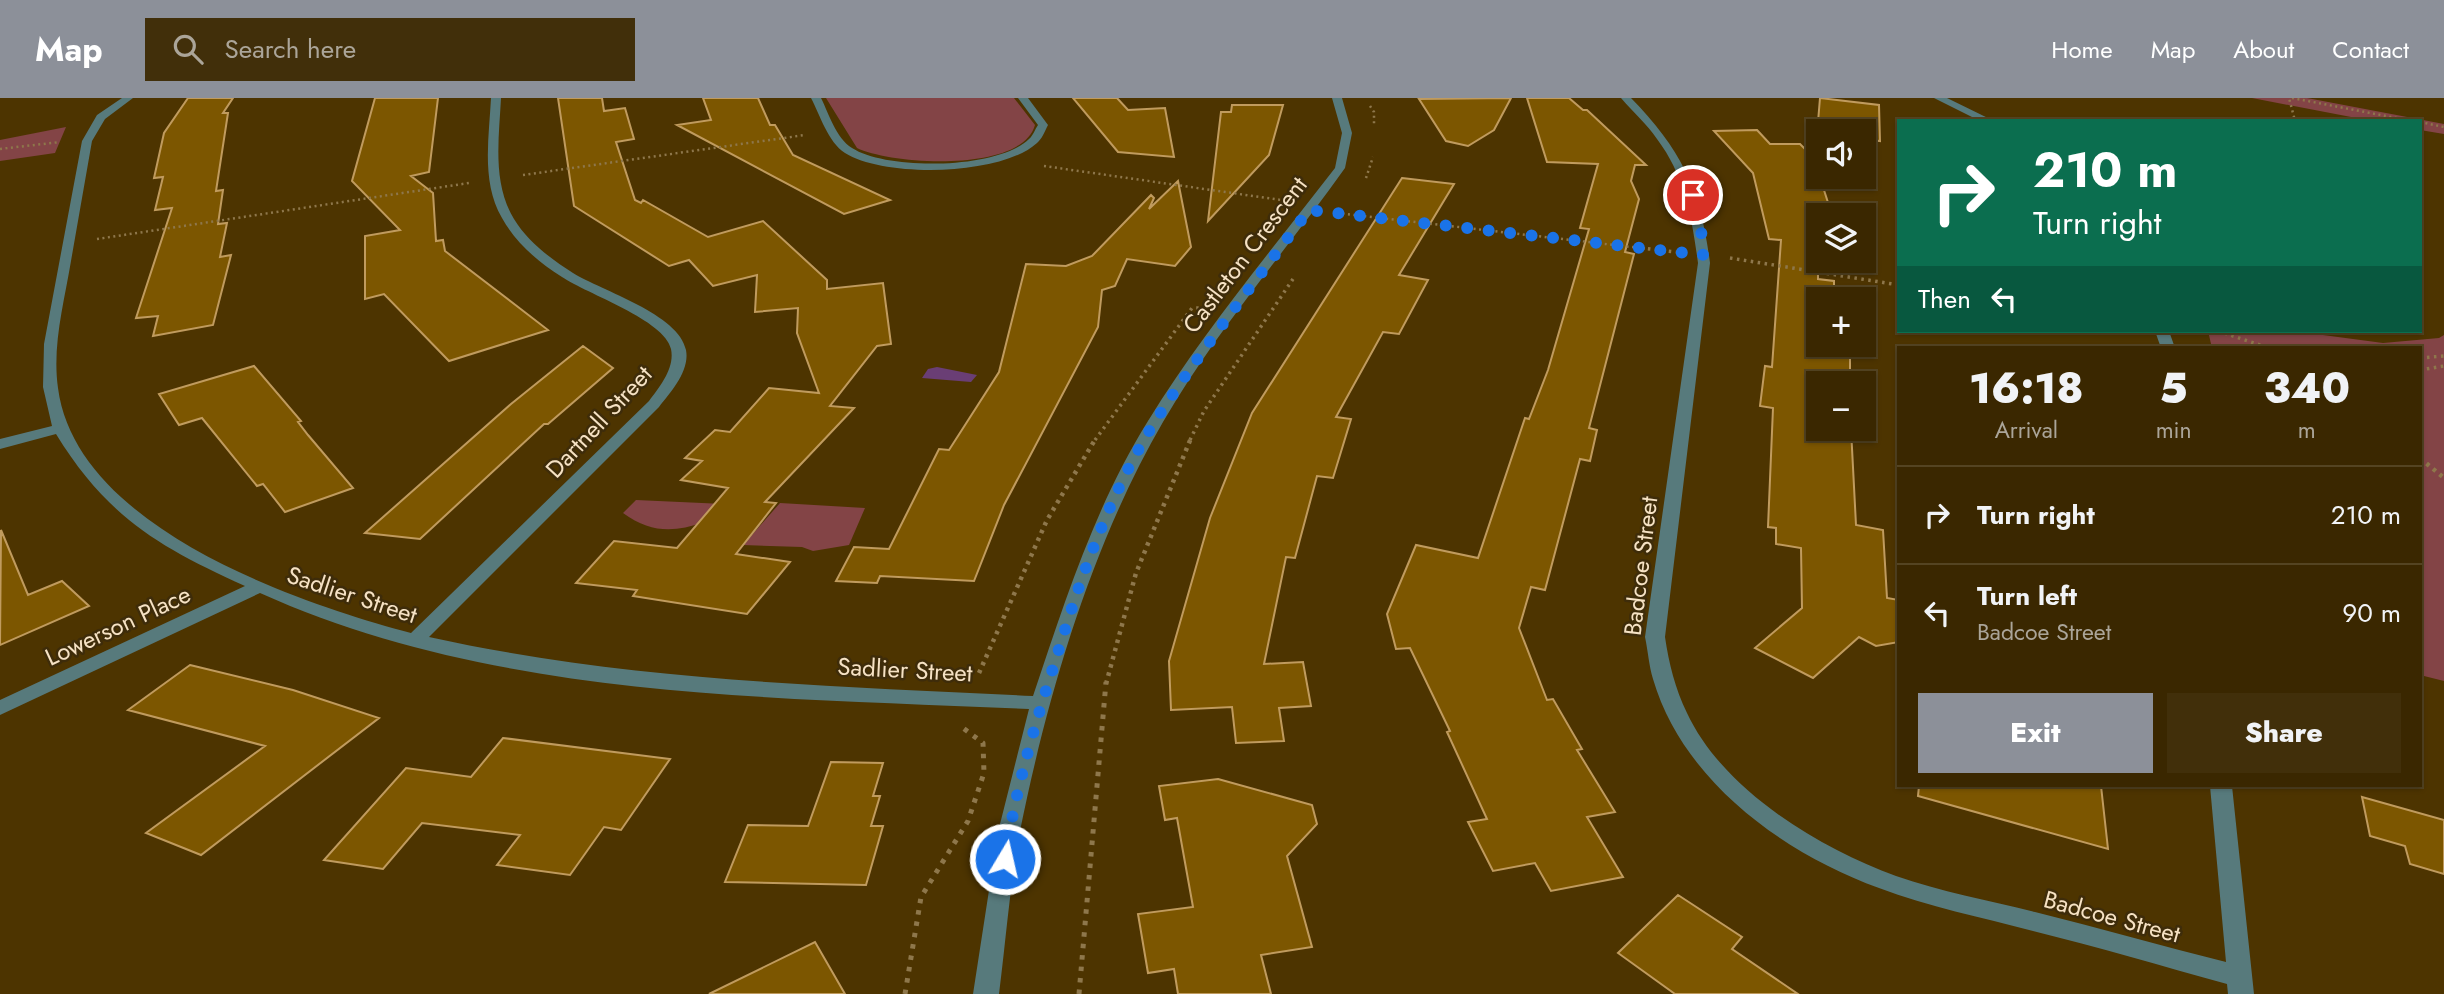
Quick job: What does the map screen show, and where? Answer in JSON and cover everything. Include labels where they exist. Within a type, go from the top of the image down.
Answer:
[{"type":"street","name":"Sadlier Street","points":[[128,98],[101,117],[88,138],[50,341],[49,385],[61,428],[103,493],[151,534],[291,603],[414,641],[489,657],[656,681],[1041,703]]},
{"type":"street","name":"Dartnell Street","points":[[414,641],[654,404],[673,377],[679,353],[677,342],[663,324],[585,287],[544,259],[516,230],[499,200],[495,179],[496,98]]},
{"type":"street","points":[[816,98],[846,149],[884,163],[938,166],[993,158],[1030,144],[1042,132],[1040,118],[1023,98]]},
{"type":"street","name":"Castleton Crescent","points":[[986,994],[1009,832],[1041,703],[1084,570],[1107,515],[1155,422],[1205,348],[1340,168],[1348,142],[1347,118],[1337,98]]},
{"type":"street","name":"Badcoe Street","points":[[1626,98],[1648,120],[1674,155],[1700,216],[1702,288],[1655,637],[1663,684],[1688,737],[1733,789],[1774,821],[1831,858],[1869,876],[2241,985]]},
{"type":"street","points":[[1939,98],[1985,119]]},
{"type":"street","points":[[0,444],[61,428]]},
{"type":"street","name":"Lowerson Place","points":[[0,708],[256,588]]},
{"type":"street","points":[[2221,787],[2241,985]]},
{"type":"path","points":[[1364,98],[1374,112],[1374,134]]},
{"type":"path","points":[[2288,119],[2294,117],[2290,98],[2401,119]]},
{"type":"path","points":[[2422,122],[2444,127]]},
{"type":"path","points":[[68,243],[834,131]]},
{"type":"path","points":[[0,149],[88,138]]},
{"type":"path","points":[[1363,183],[1371,172],[1373,154]]},
{"type":"path","points":[[993,158],[1284,201],[1309,210],[1703,255],[1897,285]]},
{"type":"path","points":[[1333,223],[1348,203]]},
{"type":"path","points":[[1079,994],[1107,673],[1136,573],[1175,472],[1203,411],[1297,274]]},
{"type":"path","points":[[2224,333],[2263,346]]},
{"type":"path","points":[[2422,358],[2444,356]]},
{"type":"path","points":[[2422,370],[2444,366]]},
{"type":"path","points":[[2422,460],[2444,478]]},
{"type":"shaded area","points":[[826,98],[1014,98],[1035,125],[1025,140],[1007,151],[982,158],[925,161],[898,158],[857,148]]},
{"type":"shaded area","points":[[2252,98],[2307,98],[2418,119],[2362,119]]},
{"type":"shaded area","points":[[2422,120],[2444,124],[2444,134],[2422,130]]},
{"type":"shaded area","points":[[66,127],[55,153],[0,161],[0,140]]},
{"type":"shaded area","points":[[2208,333],[2308,333],[2383,343],[2439,338],[2444,335],[2444,681],[2422,676],[2422,346],[2212,346]]},
{"type":"shaded area","points":[[937,367],[977,375],[971,382],[922,378],[928,369]]},
{"type":"shaded area","points":[[636,500],[746,505],[699,524],[669,529],[639,523],[623,513]]},
{"type":"shaded area","points":[[780,503],[865,508],[849,545],[813,551],[802,547],[743,545]]},
{"type":"building","points":[[188,98],[233,98],[223,113],[228,113],[216,191],[223,190],[218,224],[227,223],[220,257],[231,255],[213,325],[153,336],[158,316],[136,318],[172,208],[155,210],[163,177],[154,178],[164,133]]},
{"type":"building","points":[[375,98],[438,98],[429,172],[411,176],[433,193],[436,241],[443,240],[445,251],[548,330],[449,361],[384,294],[365,299],[365,236],[400,230],[352,181]]},
{"type":"building","points":[[558,98],[602,98],[604,111],[625,108],[634,139],[616,142],[635,200],[641,203],[643,200],[708,237],[763,221],[827,280],[827,289],[883,283],[891,344],[877,346],[830,406],[854,408],[765,502],[776,503],[736,554],[790,562],[747,614],[633,596],[637,590],[576,583],[614,541],[677,548],[728,488],[681,480],[702,461],[685,458],[715,430],[730,432],[769,388],[819,393],[797,333],[798,308],[755,312],[757,275],[713,286],[689,260],[669,266],[574,206]]},
{"type":"building","points":[[703,98],[758,98],[770,125],[775,125],[793,155],[890,200],[844,214],[677,125],[711,120]]},
{"type":"building","points":[[1073,98],[1117,98],[1128,110],[1165,108],[1174,157],[1118,152]]},
{"type":"building","points":[[1511,98],[1494,130],[1468,146],[1446,141],[1419,99]]},
{"type":"building","points":[[1527,98],[1569,98],[1583,110],[1587,110],[1646,165],[1635,165],[1631,181],[1639,199],[1625,252],[1634,254],[1589,428],[1597,430],[1590,461],[1580,459],[1545,590],[1531,587],[1519,628],[1547,700],[1553,699],[1582,749],[1577,750],[1615,812],[1587,817],[1623,877],[1551,891],[1535,863],[1493,871],[1468,822],[1487,819],[1447,732],[1450,731],[1410,648],[1396,649],[1387,614],[1416,545],[1478,558],[1525,418],[1529,419],[1548,370],[1589,229],[1580,228],[1598,164],[1547,162]]},
{"type":"building","points":[[1820,98],[1879,105],[1880,141],[1876,140],[1876,119],[1818,119]]},
{"type":"building","points":[[1232,105],[1283,105],[1269,155],[1208,221],[1221,112],[1231,112]]},
{"type":"building","points":[[1757,130],[1770,144],[1800,144],[1806,150],[1806,189],[1824,189],[1828,203],[1806,203],[1806,273],[1818,273],[1818,279],[1834,281],[1834,287],[1806,287],[1806,357],[1850,357],[1850,371],[1806,371],[1806,441],[1852,441],[1856,525],[1883,530],[1887,598],[1897,600],[1897,642],[1876,646],[1859,637],[1813,678],[1755,648],[1802,608],[1801,548],[1776,544],[1776,528],[1768,527],[1773,408],[1760,406],[1765,366],[1772,367],[1781,240],[1769,239],[1753,173],[1714,131]]},
{"type":"building","points":[[1402,178],[1454,184],[1399,275],[1428,280],[1399,334],[1383,332],[1336,417],[1351,419],[1333,478],[1317,476],[1295,558],[1286,557],[1264,664],[1303,662],[1311,706],[1279,708],[1284,741],[1236,743],[1232,707],[1171,710],[1169,661],[1210,518],[1252,413]]},
{"type":"building","points":[[1178,181],[1191,247],[1175,266],[1127,259],[1115,286],[1102,290],[1098,327],[1004,505],[974,581],[880,576],[877,583],[836,581],[854,547],[889,549],[939,449],[949,450],[999,372],[1026,264],[1066,266],[1092,256],[1151,195],[1154,198],[1149,209]]},
{"type":"building","points":[[583,346],[613,368],[548,424],[544,424],[420,539],[365,533],[511,404]]},
{"type":"building","points":[[254,366],[353,488],[285,512],[263,484],[257,486],[202,418],[179,425],[159,394]]},
{"type":"building","points":[[1,530],[28,595],[62,581],[89,606],[0,645]]},
{"type":"building","points":[[190,665],[293,690],[379,718],[201,855],[146,833],[265,746],[128,710]]},
{"type":"building","points":[[503,738],[670,759],[621,830],[604,827],[570,875],[497,865],[520,835],[422,823],[383,869],[324,860],[406,768],[471,777]]},
{"type":"building","points":[[831,762],[883,763],[873,796],[880,796],[871,826],[883,826],[866,885],[725,882],[748,825],[808,826]]},
{"type":"building","points":[[1218,779],[1312,805],[1317,824],[1287,856],[1312,947],[1261,955],[1271,994],[1178,994],[1174,969],[1148,973],[1138,914],[1193,907],[1177,818],[1165,820],[1159,786]]},
{"type":"building","points":[[1919,787],[2101,787],[2108,849],[1918,796]]},
{"type":"building","points":[[2362,797],[2444,820],[2444,874],[2410,864],[2405,846],[2370,836]]},
{"type":"building","points":[[1678,895],[1742,937],[1732,949],[1798,994],[1675,994],[1618,953]]},
{"type":"building","points":[[815,942],[845,994],[709,994]]},
{"type":"route","points":[[1005,859],[1009,832],[1041,703],[1084,570],[1107,515],[1155,422],[1205,348],[1309,210],[1703,255],[1700,216],[1693,195]]}]
